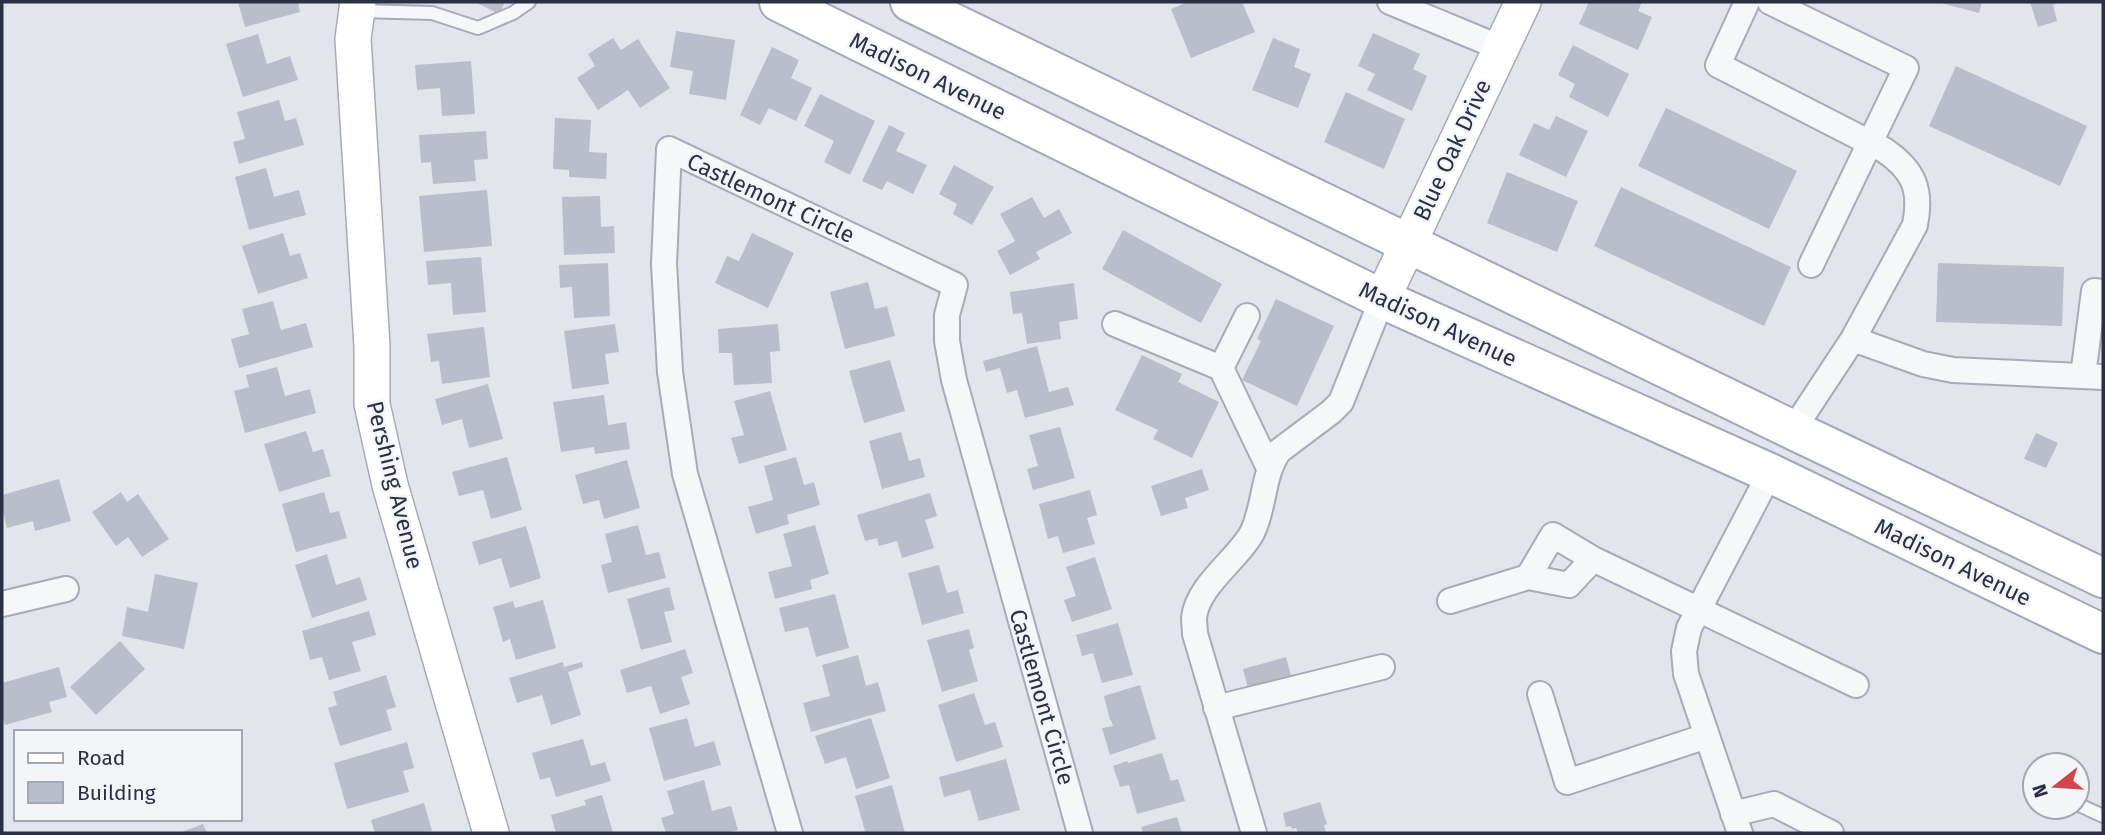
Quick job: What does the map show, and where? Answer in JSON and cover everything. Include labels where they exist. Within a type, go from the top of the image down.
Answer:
[{"type":"main road","name":"Madison Avenue","points":[[779,2],[1382,299],[1770,473],[2103,634]]},
{"type":"main road","points":[[910,2],[2103,578]]},
{"type":"street","points":[[1390,2],[1500,48]]},
{"type":"street","name":"Blue Oak Drive","points":[[1382,299],[1523,2]]},
{"type":"street","points":[[1747,2],[1718,65],[1898,159],[1908,171],[1916,188],[1919,206],[1915,225],[1853,339],[1793,430]]},
{"type":"street","points":[[1770,2],[1906,68],[1811,265]]},
{"type":"street","name":"Pershing Avenue","points":[[358,6],[353,39],[372,346],[373,404],[390,485],[491,833]]},
{"type":"street","name":"Castlemont Circle","points":[[790,833],[685,474],[670,372],[664,264],[669,149],[955,285],[947,315],[947,341],[954,380],[1080,833]]},
{"type":"street","points":[[1853,339],[1923,363],[1953,370],[2093,377],[2094,291],[2103,292]]},
{"type":"street","points":[[1254,833],[1195,634],[1194,617],[1209,586],[1234,558],[1251,533],[1261,509],[1269,468],[1279,451],[1341,402],[1382,299]]},
{"type":"street","points":[[1221,368],[1247,316]]},
{"type":"street","points":[[1115,324],[1221,368],[1269,468]]},
{"type":"street","points":[[1770,473],[1689,628],[1684,651],[1686,674],[1737,824],[1774,804],[1831,833]]},
{"type":"street","points":[[1528,577],[1553,535],[1593,559],[1856,685]]},
{"type":"street","points":[[1450,601],[1528,577],[1569,585],[1593,559]]},
{"type":"street","points":[[2,604],[66,589]]},
{"type":"street","points":[[1216,708],[1382,667]]},
{"type":"street","points":[[1540,694],[1567,782],[1707,736]]},
{"type":"lane","points":[[358,6],[431,8],[478,29],[513,13],[529,2]]},
{"type":"building","points":[[238,2],[298,2],[300,12],[245,27]]},
{"type":"building","points":[[475,2],[505,2],[499,14]]},
{"type":"building","points":[[1188,2],[1242,2],[1255,32],[1191,58],[1171,9]]},
{"type":"building","points":[[1589,2],[1642,2],[1638,11],[1652,17],[1638,50],[1579,24]]},
{"type":"building","points":[[1937,2],[1982,2],[1979,13]]},
{"type":"building","points":[[2030,2],[2060,2],[2053,5],[2057,21],[2038,27]]},
{"type":"building","points":[[676,31],[735,40],[726,100],[689,94],[693,71],[670,67]]},
{"type":"building","points":[[1373,33],[1420,54],[1413,69],[1427,76],[1412,111],[1367,90],[1375,74],[1358,66]]},
{"type":"building","points":[[258,34],[267,64],[290,56],[298,80],[243,97],[226,44]]},
{"type":"building","points":[[613,38],[621,50],[638,39],[670,88],[640,108],[628,90],[598,110],[577,78],[595,66],[588,54]]},
{"type":"building","points":[[1273,38],[1300,49],[1294,67],[1311,74],[1298,108],[1252,90]]},
{"type":"building","points":[[1573,45],[1629,74],[1608,117],[1569,97],[1575,84],[1558,75]]},
{"type":"building","points":[[772,47],[799,60],[791,78],[812,88],[796,121],[769,108],[760,125],[740,115]]},
{"type":"building","points":[[471,61],[475,114],[442,116],[440,88],[417,90],[415,65]]},
{"type":"building","points":[[1956,66],[2087,126],[2060,186],[1929,126]]},
{"type":"building","points":[[1346,92],[1405,119],[1384,169],[1324,142]]},
{"type":"building","points":[[820,94],[875,121],[850,175],[824,162],[834,141],[804,126]]},
{"type":"building","points":[[279,100],[285,121],[296,118],[304,145],[239,164],[233,142],[245,139],[237,112]]},
{"type":"building","points":[[1666,108],[1797,171],[1769,229],[1638,166]]},
{"type":"building","points":[[1556,116],[1588,131],[1566,177],[1519,155],[1534,123],[1549,130]]},
{"type":"building","points":[[555,118],[591,120],[589,152],[607,153],[606,179],[569,177],[569,170],[553,169]]},
{"type":"building","points":[[889,125],[905,133],[896,151],[927,165],[913,194],[887,181],[882,190],[862,181]]},
{"type":"building","points":[[486,131],[488,159],[474,160],[476,181],[433,184],[431,162],[421,163],[419,135]]},
{"type":"building","points":[[954,165],[994,187],[972,225],[953,214],[957,204],[939,194]]},
{"type":"building","points":[[266,168],[274,197],[299,190],[306,215],[249,230],[235,177]]},
{"type":"building","points":[[1507,172],[1578,201],[1557,252],[1487,223]]},
{"type":"building","points":[[1621,187],[1791,267],[1764,326],[1594,246]]},
{"type":"building","points":[[487,190],[492,246],[424,252],[419,196]]},
{"type":"building","points":[[600,196],[601,227],[614,226],[615,253],[564,255],[562,197]]},
{"type":"building","points":[[1032,197],[1044,218],[1059,209],[1072,233],[1036,252],[1040,259],[1010,275],[997,251],[1015,241],[1000,214]]},
{"type":"building","points":[[1123,230],[1222,284],[1201,323],[1102,269]]},
{"type":"building","points":[[283,233],[290,256],[300,253],[308,278],[258,294],[242,246]]},
{"type":"building","points":[[752,233],[794,253],[768,308],[715,283],[727,256],[739,261]]},
{"type":"building","points":[[481,257],[486,312],[453,315],[451,283],[428,285],[426,261]]},
{"type":"building","points":[[608,263],[610,316],[574,318],[572,287],[560,288],[559,265]]},
{"type":"building","points":[[1938,263],[2064,267],[2062,326],[1936,322]]},
{"type":"building","points":[[868,282],[875,309],[887,306],[895,336],[845,349],[830,292]]},
{"type":"building","points":[[1074,283],[1078,319],[1059,322],[1061,339],[1027,344],[1022,313],[1013,314],[1010,292]]},
{"type":"building","points":[[1276,299],[1334,326],[1297,406],[1242,380],[1261,341],[1257,339]]},
{"type":"building","points":[[273,301],[281,330],[306,323],[313,347],[239,368],[231,339],[249,334],[242,309]]},
{"type":"building","points":[[615,324],[619,352],[605,354],[609,384],[572,389],[564,331]]},
{"type":"building","points":[[778,324],[780,351],[770,352],[772,383],[734,385],[732,353],[719,353],[718,329]]},
{"type":"building","points":[[484,327],[490,377],[442,384],[439,361],[431,362],[427,334]]},
{"type":"building","points":[[1037,346],[1049,392],[1068,387],[1074,405],[1025,418],[1017,390],[1007,393],[1000,368],[986,372],[983,361]]},
{"type":"building","points":[[1142,355],[1182,374],[1178,382],[1219,402],[1192,458],[1153,439],[1158,430],[1115,410]]},
{"type":"building","points":[[890,360],[905,411],[864,423],[849,371]]},
{"type":"building","points":[[277,367],[285,396],[310,389],[316,413],[245,433],[234,391],[249,387],[246,375]]},
{"type":"building","points":[[488,384],[503,439],[469,448],[462,419],[442,425],[435,399]]},
{"type":"building","points":[[770,391],[787,450],[739,464],[731,438],[744,435],[734,401]]},
{"type":"building","points":[[604,395],[608,425],[626,422],[630,449],[595,454],[594,447],[561,452],[553,402]]},
{"type":"building","points":[[1060,427],[1075,478],[1033,490],[1027,469],[1038,466],[1029,435]]},
{"type":"building","points":[[306,431],[313,452],[323,449],[331,476],[279,492],[264,444]]},
{"type":"building","points":[[901,432],[909,461],[920,458],[925,477],[882,489],[869,441]]},
{"type":"building","points":[[2036,433],[2058,443],[2046,468],[2024,459]]},
{"type":"building","points":[[507,457],[522,510],[491,519],[483,490],[459,496],[452,472]]},
{"type":"building","points":[[796,457],[804,485],[814,482],[820,505],[787,515],[789,524],[756,534],[748,507],[773,500],[764,466]]},
{"type":"building","points":[[627,460],[640,508],[604,519],[599,500],[583,504],[575,475]]},
{"type":"building","points":[[1202,469],[1209,490],[1185,498],[1188,508],[1161,516],[1151,486]]},
{"type":"building","points":[[59,479],[71,521],[35,531],[33,521],[7,528],[2,495]]},
{"type":"building","points":[[1090,490],[1097,515],[1087,518],[1095,544],[1063,553],[1058,536],[1048,539],[1039,504]]},
{"type":"building","points":[[121,492],[127,502],[138,494],[169,539],[142,557],[128,537],[116,546],[92,512]]},
{"type":"building","points":[[324,492],[330,513],[339,511],[347,538],[296,552],[282,504]]},
{"type":"building","points":[[930,493],[937,516],[925,520],[934,548],[902,558],[897,541],[879,546],[877,538],[865,541],[857,515]]},
{"type":"building","points":[[638,525],[646,555],[659,552],[666,578],[608,593],[601,565],[612,562],[605,534]]},
{"type":"building","points":[[815,525],[829,574],[810,580],[812,589],[775,599],[768,572],[792,566],[783,534]]},
{"type":"building","points":[[526,526],[541,578],[510,588],[501,558],[479,565],[472,542]]},
{"type":"building","points":[[327,554],[336,585],[360,577],[367,600],[312,618],[295,565]]},
{"type":"building","points":[[1095,557],[1112,609],[1072,622],[1064,600],[1076,596],[1066,567]]},
{"type":"building","points":[[939,565],[947,593],[958,590],[964,613],[922,625],[908,573]]},
{"type":"building","points":[[155,574],[198,583],[184,649],[122,636],[127,607],[148,612]]},
{"type":"building","points":[[669,587],[675,610],[664,612],[672,642],[641,650],[627,599]]},
{"type":"building","points":[[835,594],[849,648],[816,657],[808,627],[785,632],[779,608]]},
{"type":"building","points":[[543,600],[556,648],[516,660],[510,639],[503,642],[493,607],[513,601],[515,608]]},
{"type":"building","points":[[369,611],[376,635],[352,642],[361,671],[329,680],[322,657],[310,660],[302,631]]},
{"type":"building","points":[[1118,623],[1133,675],[1102,683],[1093,653],[1082,656],[1076,635]]},
{"type":"building","points":[[969,629],[974,648],[969,650],[978,681],[942,692],[927,640]]},
{"type":"building","points":[[120,641],[145,669],[96,715],[70,687]]},
{"type":"building","points":[[685,649],[693,673],[681,677],[690,704],[660,714],[651,686],[627,693],[620,670]]},
{"type":"building","points":[[858,655],[866,686],[878,682],[886,711],[811,732],[803,703],[830,696],[822,665]]},
{"type":"building","points":[[1286,657],[1292,680],[1249,692],[1243,669]]},
{"type":"building","points":[[563,662],[564,667],[582,662],[583,667],[568,672],[581,715],[551,725],[542,695],[517,703],[509,678]]},
{"type":"building","points":[[59,667],[67,697],[49,702],[52,712],[5,725],[2,714],[2,683]]},
{"type":"building","points":[[386,675],[396,707],[386,710],[392,730],[340,746],[328,708],[337,705],[333,692]]},
{"type":"building","points":[[1140,685],[1156,739],[1110,755],[1102,728],[1113,726],[1104,696]]},
{"type":"building","points":[[974,693],[985,725],[995,722],[1003,747],[956,762],[938,705]]},
{"type":"building","points":[[687,718],[695,747],[714,741],[721,765],[664,781],[649,728]]},
{"type":"building","points":[[871,718],[890,778],[856,789],[846,757],[825,764],[815,736]]},
{"type":"building","points":[[583,739],[591,766],[605,762],[611,781],[556,797],[550,777],[540,780],[532,753]]},
{"type":"building","points":[[407,742],[414,768],[403,771],[409,792],[347,809],[334,763]]},
{"type":"building","points":[[1162,753],[1171,781],[1178,779],[1185,801],[1137,814],[1129,785],[1120,787],[1113,766]]},
{"type":"building","points":[[1006,759],[1020,810],[979,821],[970,790],[944,797],[939,777]]},
{"type":"building","points":[[704,780],[712,811],[731,806],[738,830],[727,833],[666,833],[661,818],[674,814],[667,791]]},
{"type":"building","points":[[892,785],[905,833],[858,833],[865,831],[855,796]]},
{"type":"building","points":[[602,795],[613,833],[556,833],[551,815],[586,805],[584,800]]},
{"type":"building","points":[[1320,802],[1327,824],[1324,825],[1326,833],[1298,833],[1296,828],[1286,827],[1283,813]]},
{"type":"building","points":[[424,803],[432,831],[375,833],[371,820]]},
{"type":"building","points":[[1177,817],[1182,833],[1143,833],[1141,827]]},
{"type":"building","points":[[203,824],[207,833],[179,833]]}]
